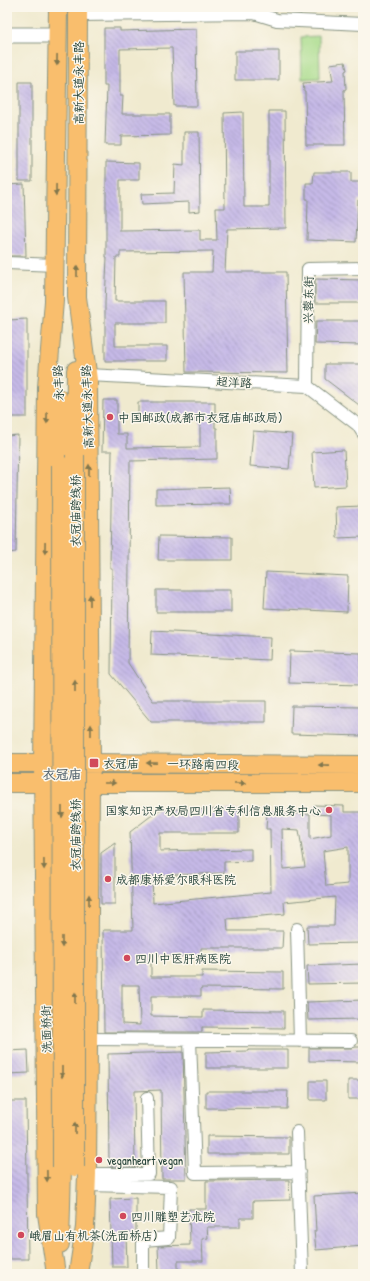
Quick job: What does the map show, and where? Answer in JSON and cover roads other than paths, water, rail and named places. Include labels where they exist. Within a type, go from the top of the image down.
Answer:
[{"type":"main road","name":"高新大道永丰路","points":[[43,783],[47,387],[54,301],[58,7]]},
{"type":"main road","name":"高新大道永丰路","points":[[78,11],[77,297],[88,375],[90,783]]},
{"type":"main road","name":"永丰路","points":[[68,460],[77,297]]},
{"type":"main road","name":"永丰路","points":[[54,301],[68,460]]},
{"type":"main road","name":"衣冠庙跨线桥","points":[[68,460],[78,1173]]},
{"type":"main road","name":"一环路南四段","points":[[7,763],[363,765]]},
{"type":"main road","name":"一环路南四段","points":[[7,783],[363,783]]},
{"type":"main road","name":"洗面桥街","points":[[43,783],[47,1214],[58,1274]]},
{"type":"main road","name":"洗面桥街","points":[[78,1274],[78,1173],[88,1040],[90,783]]},
{"type":"main road","name":"洗面桥街","points":[[58,1274],[78,1173]]},
{"type":"street","points":[[78,11],[254,13],[276,20],[363,24]]},
{"type":"street","points":[[7,34],[58,35]]},
{"type":"street","points":[[7,263],[55,265]]},
{"type":"street","name":"兴蓉东街","points":[[307,386],[308,269],[363,268]]},
{"type":"street","name":"超洋路","points":[[88,375],[307,386]]},
{"type":"street","points":[[307,386],[358,425],[363,433]]},
{"type":"street","points":[[297,929],[300,1041]]},
{"type":"street","points":[[88,1040],[351,1041]]},
{"type":"street","points":[[190,1040],[194,1173],[298,1172]]},
{"type":"street","points":[[78,1173],[149,1174],[147,1098]]},
{"type":"street","points":[[297,1132],[302,1274]]},
{"type":"street","points":[[78,1173],[171,1187],[169,1238],[143,1240],[143,1274]]},
{"type":"place","name":"中国邮政(成都市衣冠庙邮政局)","points":[[110,417]]},
{"type":"place","name":"衣冠庙","points":[[94,763]]},
{"type":"place","name":"国家知识产权局四川省专利信息服务中心","points":[[329,810]]},
{"type":"place","name":"成都康桥爱尔眼科医院","points":[[108,879]]},
{"type":"place","name":"四川中医肝病医院","points":[[127,958]]},
{"type":"place","name":"veganheart vegan","points":[[99,1160]]},
{"type":"place","name":"四川雕塑艺术院","points":[[123,1216]]},
{"type":"place","name":"峨眉山有机茶(洗面桥店)","points":[[21,1235]]},
{"type":"district","name":"衣冠庙","points":[[62,774]]}]
